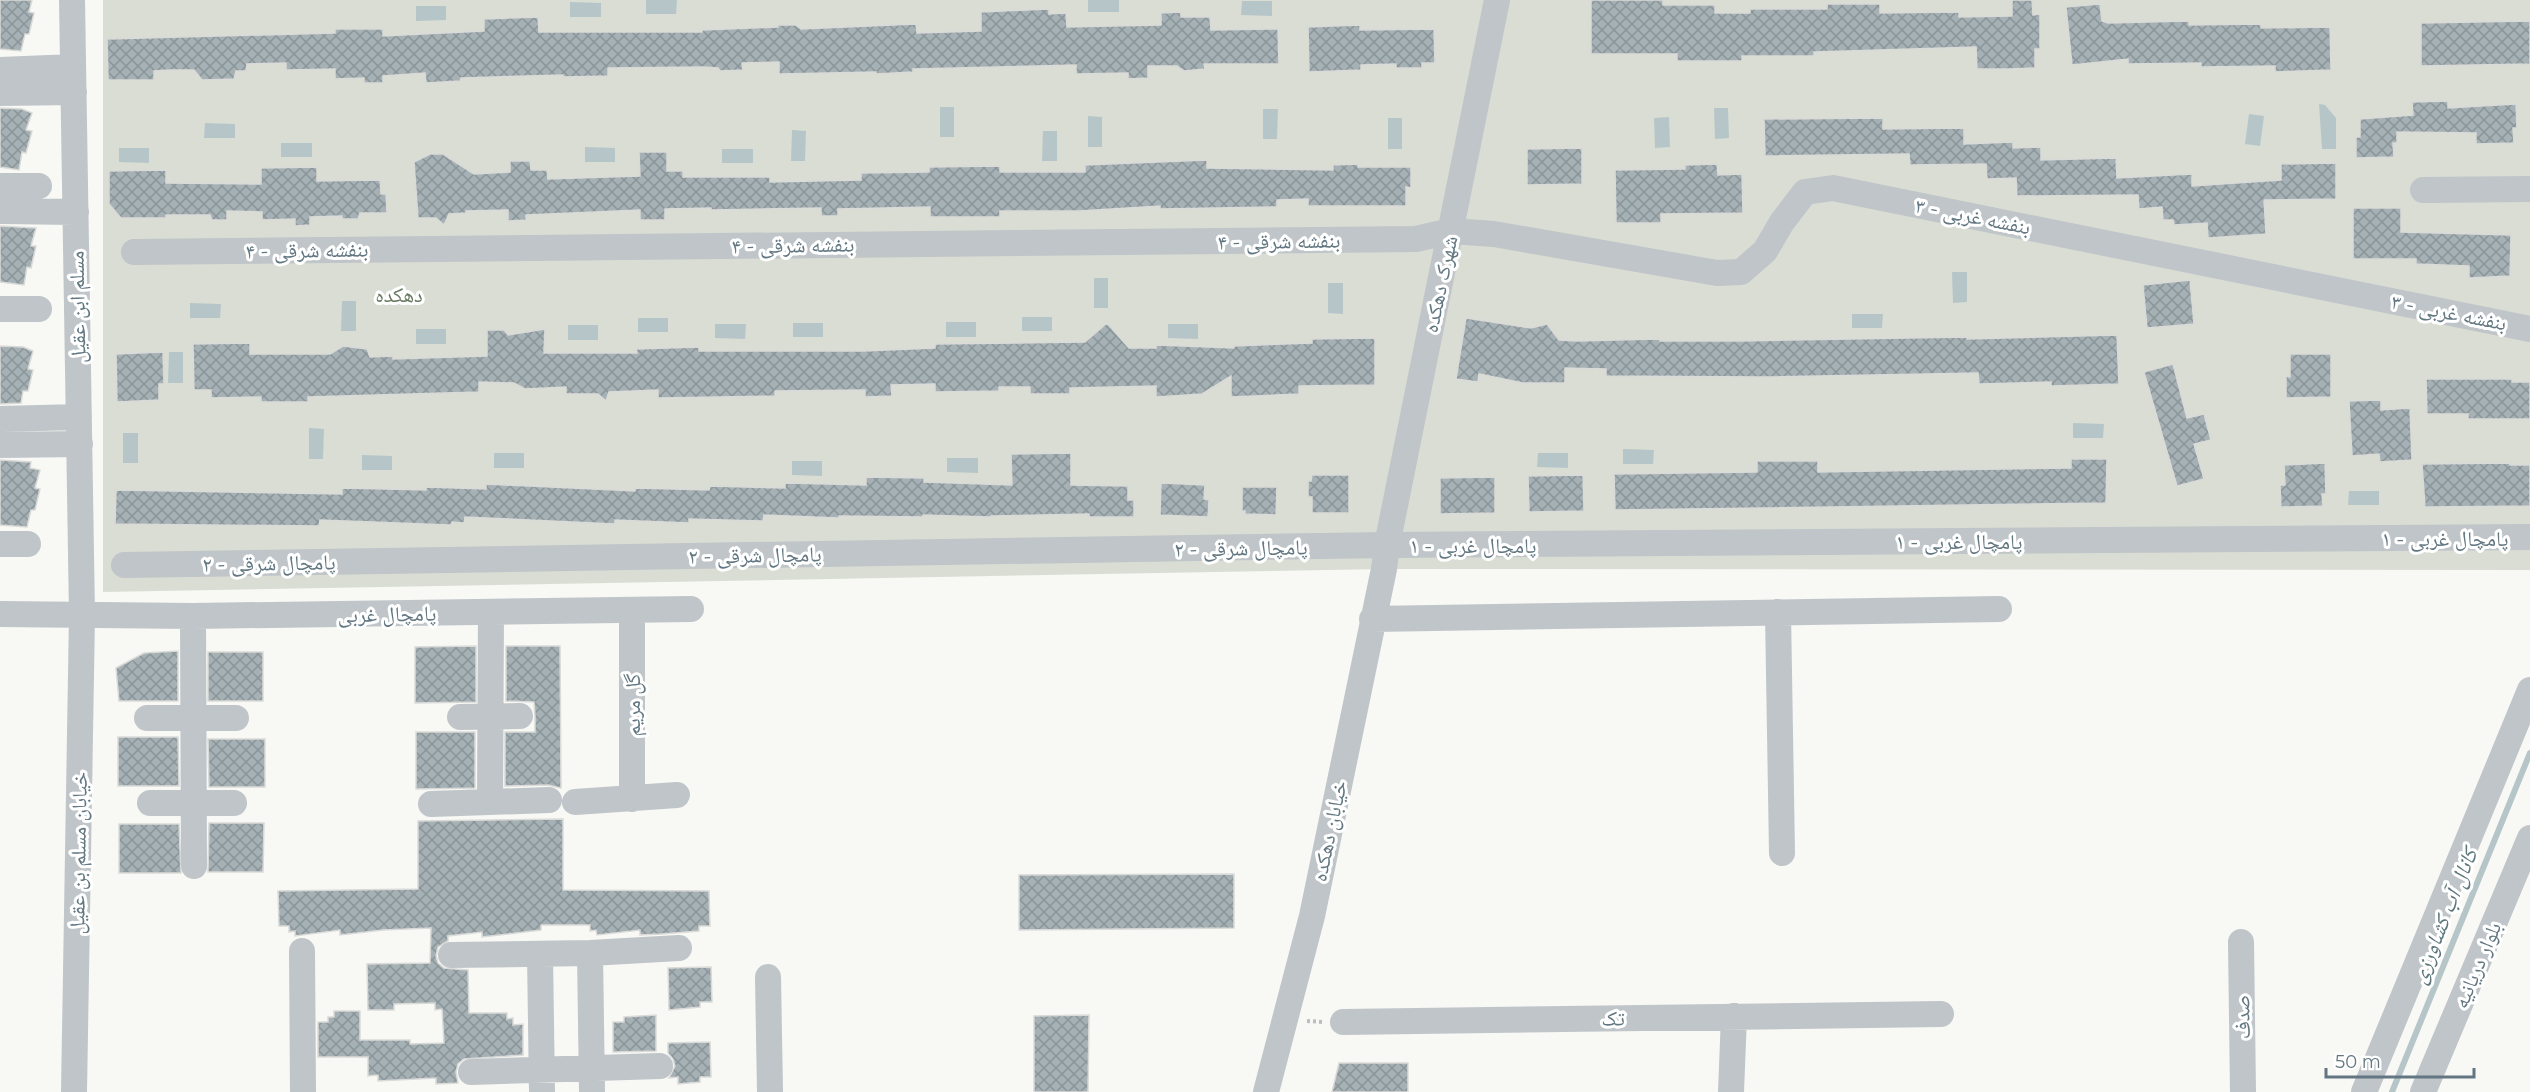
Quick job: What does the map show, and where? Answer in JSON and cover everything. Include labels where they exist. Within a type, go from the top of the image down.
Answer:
[{"type":"street","name":"مسلم ابن عقیل","points":[[72,0],[82,615]]},
{"type":"street","name":"شهرک دهکده","points":[[1386,557],[1497,0]]},
{"type":"street","points":[[0,70],[74,80]]},
{"type":"street","points":[[0,93],[74,80]]},
{"type":"street","points":[[0,186],[39,186]]},
{"type":"street","name":"بنفشه غربی - ۳","points":[[1451,231],[1494,234],[1717,273],[1741,273],[1765,251],[1782,222],[1805,192],[1833,188],[2530,329]]},
{"type":"street","points":[[2424,190],[2530,189]]},
{"type":"street","points":[[0,211],[76,212]]},
{"type":"street","name":"بنفشه شرقی - ۴","points":[[134,252],[1416,239],[1451,231]]},
{"type":"street","points":[[0,309],[39,309]]},
{"type":"street","points":[[0,419],[79,417]]},
{"type":"street","points":[[0,445],[80,444]]},
{"type":"street","name":"پامچال غربی - ۱","points":[[1386,557],[2530,537]]},
{"type":"street","points":[[0,544],[28,544]]},
{"type":"street","name":"پامچال شرقی - ۲","points":[[124,565],[1386,557]]},
{"type":"street","name":"خیابان دهکده","points":[[1266,1092],[1312,916],[1386,557]]},
{"type":"street","name":"پامچال غربی","points":[[0,614],[193,616],[691,609]]},
{"type":"street","points":[[1372,619],[1999,609]]},
{"type":"street","name":"گل مریم","points":[[632,610],[632,799]]},
{"type":"street","points":[[490,612],[490,802]]},
{"type":"street","points":[[1778,612],[1782,853]]},
{"type":"street","name":"خیابان مسلم بن عقیل","points":[[74,1092],[82,615]]},
{"type":"street","points":[[193,616],[194,866]]},
{"type":"street","points":[[2364,1092],[2530,690]]},
{"type":"street","points":[[460,717],[520,716]]},
{"type":"street","points":[[147,718],[236,718]]},
{"type":"street","points":[[574,802],[677,795]]},
{"type":"street","points":[[431,804],[549,800]]},
{"type":"street","points":[[150,803],[234,803]]},
{"type":"street","name":"بلوار دریانیه","points":[[2423,1092],[2530,838]]},
{"type":"street","name":"صدف","points":[[2241,942],[2243,1092]]},
{"type":"street","points":[[451,955],[590,953],[679,948]]},
{"type":"street","points":[[302,951],[303,1092]]},
{"type":"street","points":[[590,953],[592,1080]]},
{"type":"street","points":[[540,954],[542,1081]]},
{"type":"street","points":[[768,976],[770,1092]]},
{"type":"street","name":"تک","points":[[1342,1022],[1941,1014]]},
{"type":"street","points":[[1731,1092],[1734,1016]]},
{"type":"street","points":[[471,1072],[542,1081],[592,1080],[660,1066]]},
{"type":"path","points":[[1285,1020],[1342,1022]]},
{"type":"green space","name":"دهکده","points":[[103,0],[2530,0],[2530,570],[1384,569],[103,592]]},
{"type":"shaded area","points":[[646,0],[677,0],[676,14],[646,14]]},
{"type":"shaded area","points":[[1088,0],[1119,0],[1119,12],[1088,12]]},
{"type":"shaded area","points":[[1242,1],[1272,1],[1272,16],[1241,15]]},
{"type":"shaded area","points":[[570,2],[601,3],[601,17],[570,17]]},
{"type":"shaded area","points":[[416,6],[446,6],[446,20],[416,21]]},
{"type":"shaded area","points":[[2319,104],[2325,105],[2336,118],[2336,149],[2322,149]]},
{"type":"shaded area","points":[[940,107],[954,107],[954,137],[940,137]]},
{"type":"shaded area","points":[[1714,108],[1728,108],[1729,138],[1715,139]]},
{"type":"shaded area","points":[[1263,109],[1278,109],[1277,139],[1263,139]]},
{"type":"shaded area","points":[[2249,114],[2264,116],[2260,146],[2245,144]]},
{"type":"shaded area","points":[[1088,116],[1102,117],[1102,147],[1088,147]]},
{"type":"shaded area","points":[[1669,117],[1670,147],[1655,148],[1654,118]]},
{"type":"shaded area","points":[[1388,118],[1402,118],[1402,149],[1388,149]]},
{"type":"shaded area","points":[[205,123],[235,124],[235,138],[204,138]]},
{"type":"shaded area","points":[[792,130],[806,131],[805,161],[791,161]]},
{"type":"shaded area","points":[[1043,131],[1057,131],[1057,161],[1042,161]]},
{"type":"shaded area","points":[[281,143],[312,143],[312,157],[281,157]]},
{"type":"shaded area","points":[[585,147],[615,148],[615,162],[585,162]]},
{"type":"shaded area","points":[[119,148],[149,148],[149,163],[119,162]]},
{"type":"shaded area","points":[[722,149],[753,149],[753,163],[722,163]]},
{"type":"shaded area","points":[[1952,272],[1967,272],[1967,302],[1953,303]]},
{"type":"shaded area","points":[[1094,278],[1108,278],[1108,308],[1094,308]]},
{"type":"shaded area","points":[[1328,283],[1343,283],[1343,314],[1328,313]]},
{"type":"shaded area","points":[[342,301],[356,301],[356,331],[341,331]]},
{"type":"shaded area","points":[[190,303],[221,304],[220,318],[190,318]]},
{"type":"shaded area","points":[[1852,314],[1883,314],[1882,328],[1852,328]]},
{"type":"shaded area","points":[[1022,317],[1052,317],[1052,331],[1022,331]]},
{"type":"shaded area","points":[[638,318],[668,318],[668,332],[638,332]]},
{"type":"shaded area","points":[[946,322],[976,322],[976,337],[946,337]]},
{"type":"shaded area","points":[[793,323],[823,323],[823,337],[793,337]]},
{"type":"shaded area","points":[[715,324],[746,324],[745,339],[715,338]]},
{"type":"shaded area","points":[[1168,324],[1198,324],[1198,339],[1168,338]]},
{"type":"shaded area","points":[[568,325],[598,325],[598,340],[568,340]]},
{"type":"shaded area","points":[[416,329],[446,329],[446,344],[416,344]]},
{"type":"shaded area","points":[[169,352],[183,352],[183,383],[168,383]]},
{"type":"shaded area","points":[[2073,423],[2104,424],[2103,438],[2073,438]]},
{"type":"shaded area","points":[[309,428],[324,429],[323,459],[309,459]]},
{"type":"shaded area","points":[[123,433],[138,433],[138,463],[123,463]]},
{"type":"shaded area","points":[[1623,449],[1654,450],[1653,464],[1623,464]]},
{"type":"shaded area","points":[[494,453],[524,453],[524,468],[494,468]]},
{"type":"shaded area","points":[[1538,453],[1568,453],[1568,468],[1537,467]]},
{"type":"shaded area","points":[[362,455],[392,456],[392,470],[362,470]]},
{"type":"shaded area","points":[[947,458],[978,458],[978,473],[947,472]]},
{"type":"shaded area","points":[[792,461],[822,461],[822,476],[792,475]]},
{"type":"shaded area","points":[[2349,491],[2379,491],[2379,505],[2348,505]]},
{"type":"building","points":[[0,0],[32,0],[29,12],[34,13],[29,34],[25,34],[21,51],[0,49]]},
{"type":"building","points":[[1591,0],[1663,0],[1663,5],[1715,5],[1715,13],[1750,13],[1750,9],[1827,9],[1827,4],[1880,4],[1880,13],[1959,12],[1959,17],[2012,16],[2012,0],[2032,0],[2033,15],[2040,14],[2040,49],[2035,49],[2035,68],[2009,69],[1977,69],[1976,47],[1814,52],[1814,56],[1742,56],[1742,61],[1677,61],[1677,54],[1591,54]]},
{"type":"building","points":[[2100,4],[2102,21],[2108,23],[2189,21],[2189,25],[2261,24],[2261,28],[2330,27],[2331,70],[2275,72],[2275,66],[2201,67],[2201,63],[2128,64],[2128,59],[2072,65],[2066,7]]},
{"type":"building","points":[[1049,9],[1049,14],[1066,13],[1067,27],[1161,25],[1161,13],[1181,12],[1181,17],[1210,17],[1211,30],[1278,29],[1279,64],[1204,64],[1205,69],[1184,71],[1177,66],[1148,66],[1148,78],[1128,79],[1128,73],[1076,74],[1076,65],[913,69],[913,72],[876,74],[876,72],[779,74],[779,62],[742,63],[743,70],[720,71],[718,68],[703,67],[608,68],[608,76],[461,78],[460,81],[426,83],[425,73],[383,76],[383,83],[364,83],[364,78],[335,79],[335,69],[286,70],[286,63],[247,64],[246,71],[236,71],[234,79],[202,80],[194,70],[170,70],[154,71],[154,80],[108,80],[107,39],[335,33],[335,29],[383,29],[383,36],[484,31],[484,19],[538,17],[539,32],[702,32],[702,30],[778,27],[778,25],[796,25],[801,29],[916,24],[917,33],[981,31],[981,12]]},
{"type":"building","points":[[2530,21],[2530,64],[2421,66],[2421,23]]},
{"type":"building","points":[[1360,25],[1360,30],[1434,29],[1435,63],[1422,63],[1422,68],[1396,68],[1396,64],[1361,65],[1361,70],[1309,72],[1308,27]]},
{"type":"building","points":[[2448,101],[2448,108],[2516,104],[2517,128],[2513,128],[2514,143],[2476,144],[2476,133],[2397,132],[2397,143],[2393,143],[2394,157],[2356,158],[2356,137],[2360,137],[2360,119],[2413,115],[2412,102]]},
{"type":"building","points":[[0,108],[22,109],[32,113],[26,130],[32,131],[26,153],[22,152],[19,170],[0,167]]},
{"type":"building","points":[[1883,118],[1883,129],[1964,128],[1964,144],[2013,142],[2013,148],[2041,147],[2041,160],[2116,158],[2117,178],[2192,174],[2192,186],[2281,180],[2281,164],[2336,163],[2336,199],[2264,200],[2266,234],[2208,238],[2207,223],[2174,225],[2173,220],[2163,220],[2162,207],[2139,209],[2138,195],[2017,196],[2016,178],[1987,179],[1986,164],[1910,165],[1909,154],[1765,156],[1764,119]]},
{"type":"building","points":[[1582,148],[1582,184],[1527,185],[1527,149]]},
{"type":"building","points":[[639,152],[667,152],[667,171],[683,171],[683,177],[770,177],[770,182],[861,180],[861,173],[929,172],[929,167],[1000,166],[1000,172],[1085,172],[1085,165],[1207,160],[1207,168],[1333,170],[1333,165],[1358,164],[1358,167],[1411,167],[1411,188],[1406,187],[1406,206],[1308,206],[1308,199],[1277,200],[1277,207],[1160,209],[1160,206],[1079,211],[1000,211],[1000,217],[930,217],[930,207],[838,209],[838,216],[821,216],[821,208],[665,209],[665,220],[640,220],[640,210],[526,215],[526,220],[508,221],[508,210],[466,211],[466,213],[449,214],[444,225],[436,218],[418,218],[414,162],[430,154],[443,154],[474,174],[510,172],[510,161],[530,161],[531,170],[547,170],[548,179],[640,176]]},
{"type":"building","points":[[1717,164],[1718,175],[1742,174],[1743,213],[1661,214],[1661,223],[1616,223],[1615,170],[1685,169],[1685,165]]},
{"type":"building","points":[[317,167],[317,181],[380,180],[381,194],[386,194],[387,213],[360,213],[358,219],[342,219],[342,216],[310,217],[310,225],[295,226],[295,219],[262,220],[262,212],[227,211],[227,220],[212,220],[210,215],[121,218],[109,204],[109,171],[166,170],[166,183],[261,184],[261,168]]},
{"type":"building","points":[[2353,208],[2401,208],[2401,232],[2511,235],[2510,276],[2469,278],[2469,266],[2416,264],[2416,259],[2353,259]]},
{"type":"building","points":[[0,226],[36,228],[31,246],[36,246],[31,268],[27,267],[24,285],[0,282]]},
{"type":"building","points":[[2190,280],[2194,324],[2147,328],[2143,285]]},
{"type":"building","points":[[1466,318],[1531,328],[1547,324],[1559,340],[1577,341],[1967,337],[1967,339],[2117,335],[2119,384],[2051,386],[2051,382],[1979,384],[1978,373],[1762,377],[1606,376],[1606,369],[1565,368],[1565,383],[1523,383],[1479,374],[1478,382],[1456,379]]},
{"type":"building","points":[[1107,323],[1129,348],[1156,348],[1156,345],[1234,348],[1234,346],[1312,343],[1312,339],[1375,338],[1375,385],[1299,386],[1299,394],[1231,397],[1231,376],[1202,394],[1156,397],[1156,386],[1070,388],[1070,394],[1030,394],[1030,387],[999,387],[999,391],[935,392],[935,384],[891,385],[892,396],[865,397],[865,390],[775,391],[775,396],[658,398],[658,390],[609,392],[606,401],[598,394],[566,394],[566,387],[525,389],[514,383],[479,382],[479,392],[308,397],[308,402],[261,402],[261,397],[211,398],[211,390],[194,390],[193,344],[250,343],[250,354],[330,354],[343,346],[367,349],[370,357],[393,356],[393,359],[487,356],[487,330],[504,330],[508,335],[545,329],[544,353],[637,353],[636,349],[699,347],[699,351],[864,351],[935,348],[935,344],[1085,342]]},
{"type":"building","points":[[0,346],[23,347],[33,351],[28,369],[33,370],[28,391],[23,391],[21,403],[0,404]]},
{"type":"building","points":[[163,352],[164,384],[159,384],[159,400],[117,402],[116,354]]},
{"type":"building","points":[[2290,354],[2331,354],[2331,397],[2286,398],[2286,376],[2290,377]]},
{"type":"building","points":[[2173,364],[2187,418],[2204,414],[2211,440],[2194,444],[2204,479],[2177,486],[2144,372]]},
{"type":"building","points":[[2426,379],[2512,379],[2512,382],[2530,382],[2530,419],[2468,419],[2468,414],[2427,414]]},
{"type":"building","points":[[2381,400],[2381,410],[2410,408],[2412,460],[2380,462],[2379,454],[2352,456],[2349,401]]},
{"type":"building","points":[[1071,453],[1071,485],[1128,486],[1128,500],[1134,500],[1134,517],[1089,517],[1089,514],[991,517],[839,516],[839,518],[764,515],[763,521],[689,519],[689,523],[615,520],[615,524],[465,517],[464,523],[452,522],[451,525],[320,520],[319,526],[115,524],[116,490],[342,494],[342,488],[486,489],[486,484],[635,491],[635,488],[709,490],[710,486],[785,488],[785,483],[866,485],[866,477],[924,478],[924,482],[1012,485],[1011,454]]},
{"type":"building","points":[[2071,459],[2107,459],[2106,503],[1615,510],[1614,474],[1757,472],[1757,461],[1818,461],[1818,472],[2071,468]]},
{"type":"building","points":[[0,460],[31,462],[30,468],[40,470],[35,488],[40,489],[35,510],[31,510],[27,527],[0,525]]},
{"type":"building","points":[[2325,463],[2326,494],[2322,494],[2323,506],[2281,507],[2280,485],[2285,485],[2284,465]]},
{"type":"building","points":[[2510,463],[2510,465],[2530,465],[2530,506],[2425,507],[2422,464]]},
{"type":"building","points":[[1312,475],[1349,475],[1349,513],[1312,513],[1312,497],[1308,497],[1308,481],[1311,481]]},
{"type":"building","points":[[1583,475],[1584,511],[1529,512],[1528,476]]},
{"type":"building","points":[[1495,477],[1495,513],[1440,514],[1440,478]]},
{"type":"building","points":[[1161,483],[1205,485],[1204,499],[1209,500],[1208,517],[1160,515]]},
{"type":"building","points":[[1242,487],[1277,487],[1276,515],[1245,514],[1245,511],[1242,511]]},
{"type":"building","points":[[476,646],[476,702],[415,703],[415,647]]},
{"type":"building","points":[[506,646],[560,646],[561,788],[548,785],[505,786],[505,732],[535,732],[534,702],[506,701]]},
{"type":"building","points":[[178,651],[178,701],[119,701],[116,668],[144,653]]},
{"type":"building","points":[[208,652],[263,652],[263,701],[208,701]]},
{"type":"building","points":[[416,732],[475,732],[475,788],[416,789]]},
{"type":"building","points":[[118,737],[178,737],[179,786],[118,786]]},
{"type":"building","points":[[208,739],[265,739],[265,787],[209,787]]},
{"type":"building","points":[[563,819],[563,890],[709,891],[710,926],[699,926],[699,931],[640,935],[640,930],[597,935],[596,930],[590,931],[590,925],[541,925],[541,930],[482,937],[482,932],[448,936],[448,941],[438,947],[436,956],[438,963],[444,968],[468,970],[469,1013],[507,1013],[507,1019],[513,1018],[513,1025],[523,1024],[523,1055],[464,1059],[458,1064],[456,1072],[458,1083],[436,1084],[436,1078],[378,1081],[378,1075],[368,1076],[368,1057],[318,1057],[318,1022],[328,1022],[328,1017],[334,1017],[334,1011],[360,1011],[360,1040],[410,1040],[410,1044],[444,1043],[442,1009],[435,1010],[435,1003],[394,1004],[394,1010],[368,1010],[367,964],[430,963],[431,928],[340,935],[340,930],[295,936],[295,931],[289,932],[289,926],[279,926],[278,891],[418,889],[418,821]]},
{"type":"building","points":[[209,823],[264,823],[263,872],[208,872]]},
{"type":"building","points":[[119,824],[179,824],[181,873],[119,873]]},
{"type":"building","points":[[1234,874],[1234,928],[1019,930],[1019,875]]},
{"type":"building","points":[[711,967],[712,1002],[700,1002],[700,1007],[669,1010],[668,968]]},
{"type":"building","points":[[656,1015],[656,1051],[613,1052],[613,1022],[624,1022],[624,1017]]},
{"type":"building","points":[[1089,1015],[1088,1092],[1034,1092],[1034,1016]]},
{"type":"building","points":[[710,1042],[711,1077],[700,1077],[700,1082],[678,1084],[678,1077],[669,1078],[675,1066],[668,1053],[668,1043]]},
{"type":"building","points":[[1339,1063],[1408,1063],[1408,1092],[1332,1092]]},
{"type":"waterway","name":"کانال آب کشاورزی","points":[[2392,1092],[2530,753]]}]
